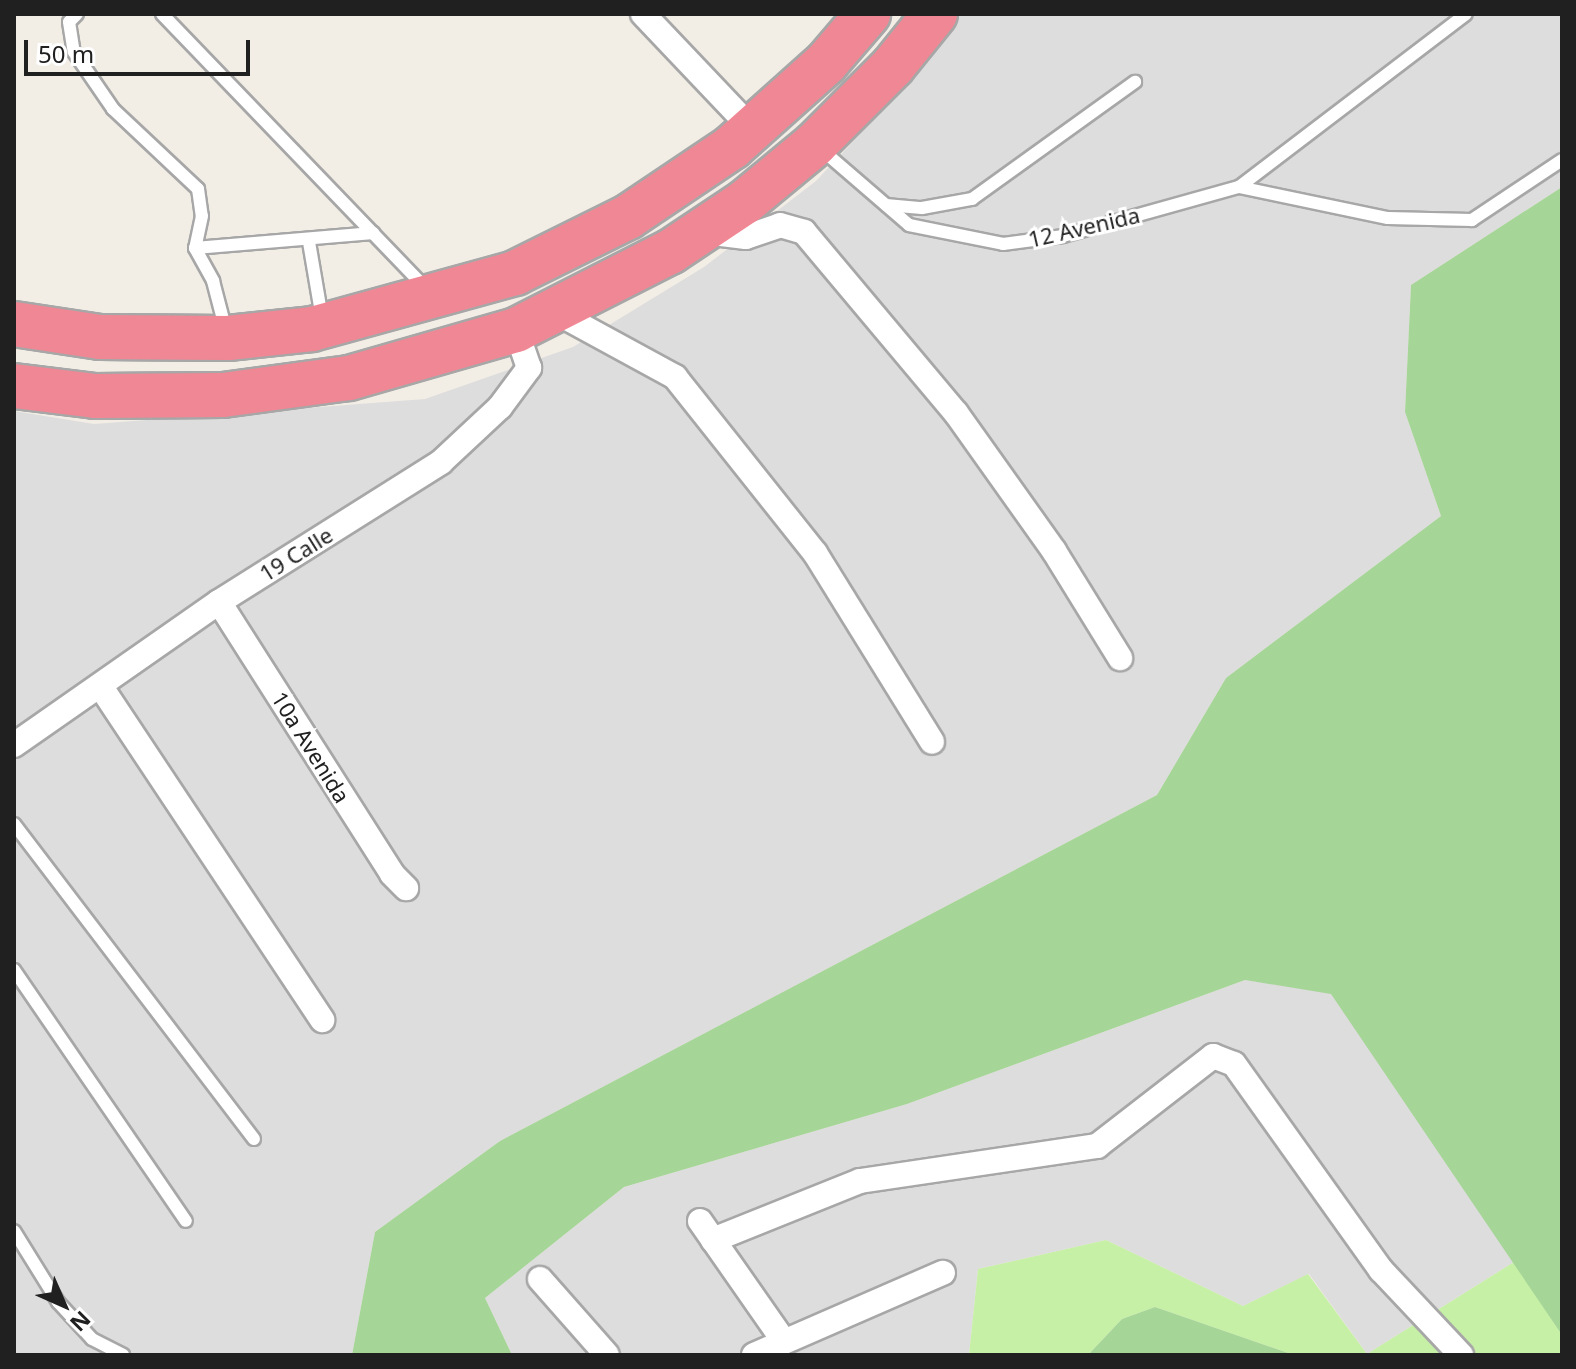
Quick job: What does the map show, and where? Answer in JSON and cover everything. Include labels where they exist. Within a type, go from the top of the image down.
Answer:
[{"type":"highway","points":[[14,324],[100,337],[228,338],[324,326],[515,273],[628,217],[752,129],[826,63],[868,14]]},
{"type":"highway","points":[[14,386],[95,396],[223,395],[349,378],[535,321],[701,231],[815,144],[893,66],[935,14]]},
{"type":"street","points":[[643,14],[752,129]]},
{"type":"street","points":[[701,231],[746,237],[780,225],[804,232],[956,413],[1054,551],[1120,658]]},
{"type":"street","points":[[535,321],[675,377],[815,553],[932,742]]},
{"type":"street","name":"19 Calle","points":[[14,745],[219,602],[441,462],[500,407],[529,368],[535,321]]},
{"type":"street","name":"10a Avenida","points":[[219,602],[392,874],[406,888]]},
{"type":"street","points":[[101,687],[322,1020]]},
{"type":"street","points":[[783,1340],[706,1231],[860,1181],[1097,1146],[1213,1056],[1234,1064],[1381,1270],[1461,1355]]},
{"type":"street","points":[[758,1354],[783,1340],[943,1273]]},
{"type":"street","points":[[540,1279],[607,1355]]},
{"type":"lane","points":[[77,14],[69,22],[74,52],[113,109],[198,189],[202,216],[195,248],[213,281],[228,338]]},
{"type":"lane","points":[[162,14],[432,294]]},
{"type":"lane","name":"12 Avenida","points":[[815,144],[909,225],[1003,244],[1063,236],[1239,187],[1466,14]]},
{"type":"lane","points":[[886,205],[922,208],[972,199],[1135,82]]},
{"type":"lane","name":"12 Avenida","points":[[1239,187],[1388,218],[1472,220],[1562,160]]},
{"type":"lane","points":[[195,248],[309,242],[373,233]]},
{"type":"lane","points":[[309,242],[324,326]]},
{"type":"lane","points":[[14,824],[254,1139]]},
{"type":"lane","points":[[14,970],[186,1221]]},
{"type":"lane","points":[[14,1231],[58,1302],[92,1339],[123,1355]]},
{"type":"shaded area","points":[[960,14],[1562,14],[1562,187],[1411,285],[1405,412],[1441,516],[1226,678],[1157,795],[500,1141],[375,1232],[352,1355],[14,1355],[14,411],[94,424],[425,399],[573,347],[704,267],[816,181],[925,65]]},
{"type":"shaded area","points":[[1245,980],[1331,993],[1514,1262],[1367,1354],[1309,1274],[1243,1306],[1106,1240],[978,1269],[969,1355],[512,1355],[485,1298],[624,1187],[907,1104]]},
{"type":"green space","points":[[1562,187],[1562,1335],[1331,994],[1245,980],[907,1104],[624,1187],[485,1298],[512,1355],[352,1355],[375,1232],[500,1141],[1157,795],[1226,678],[1441,516],[1405,412],[1411,285]]},
{"type":"green space","points":[[1106,1240],[1243,1306],[1308,1274],[1367,1354],[1514,1262],[1562,1335],[1562,1355],[1294,1355],[1155,1307],[1122,1319],[1088,1355],[969,1355],[978,1269]]},
{"type":"green space","points":[[1155,1307],[1294,1355],[1088,1355],[1122,1319]]}]
